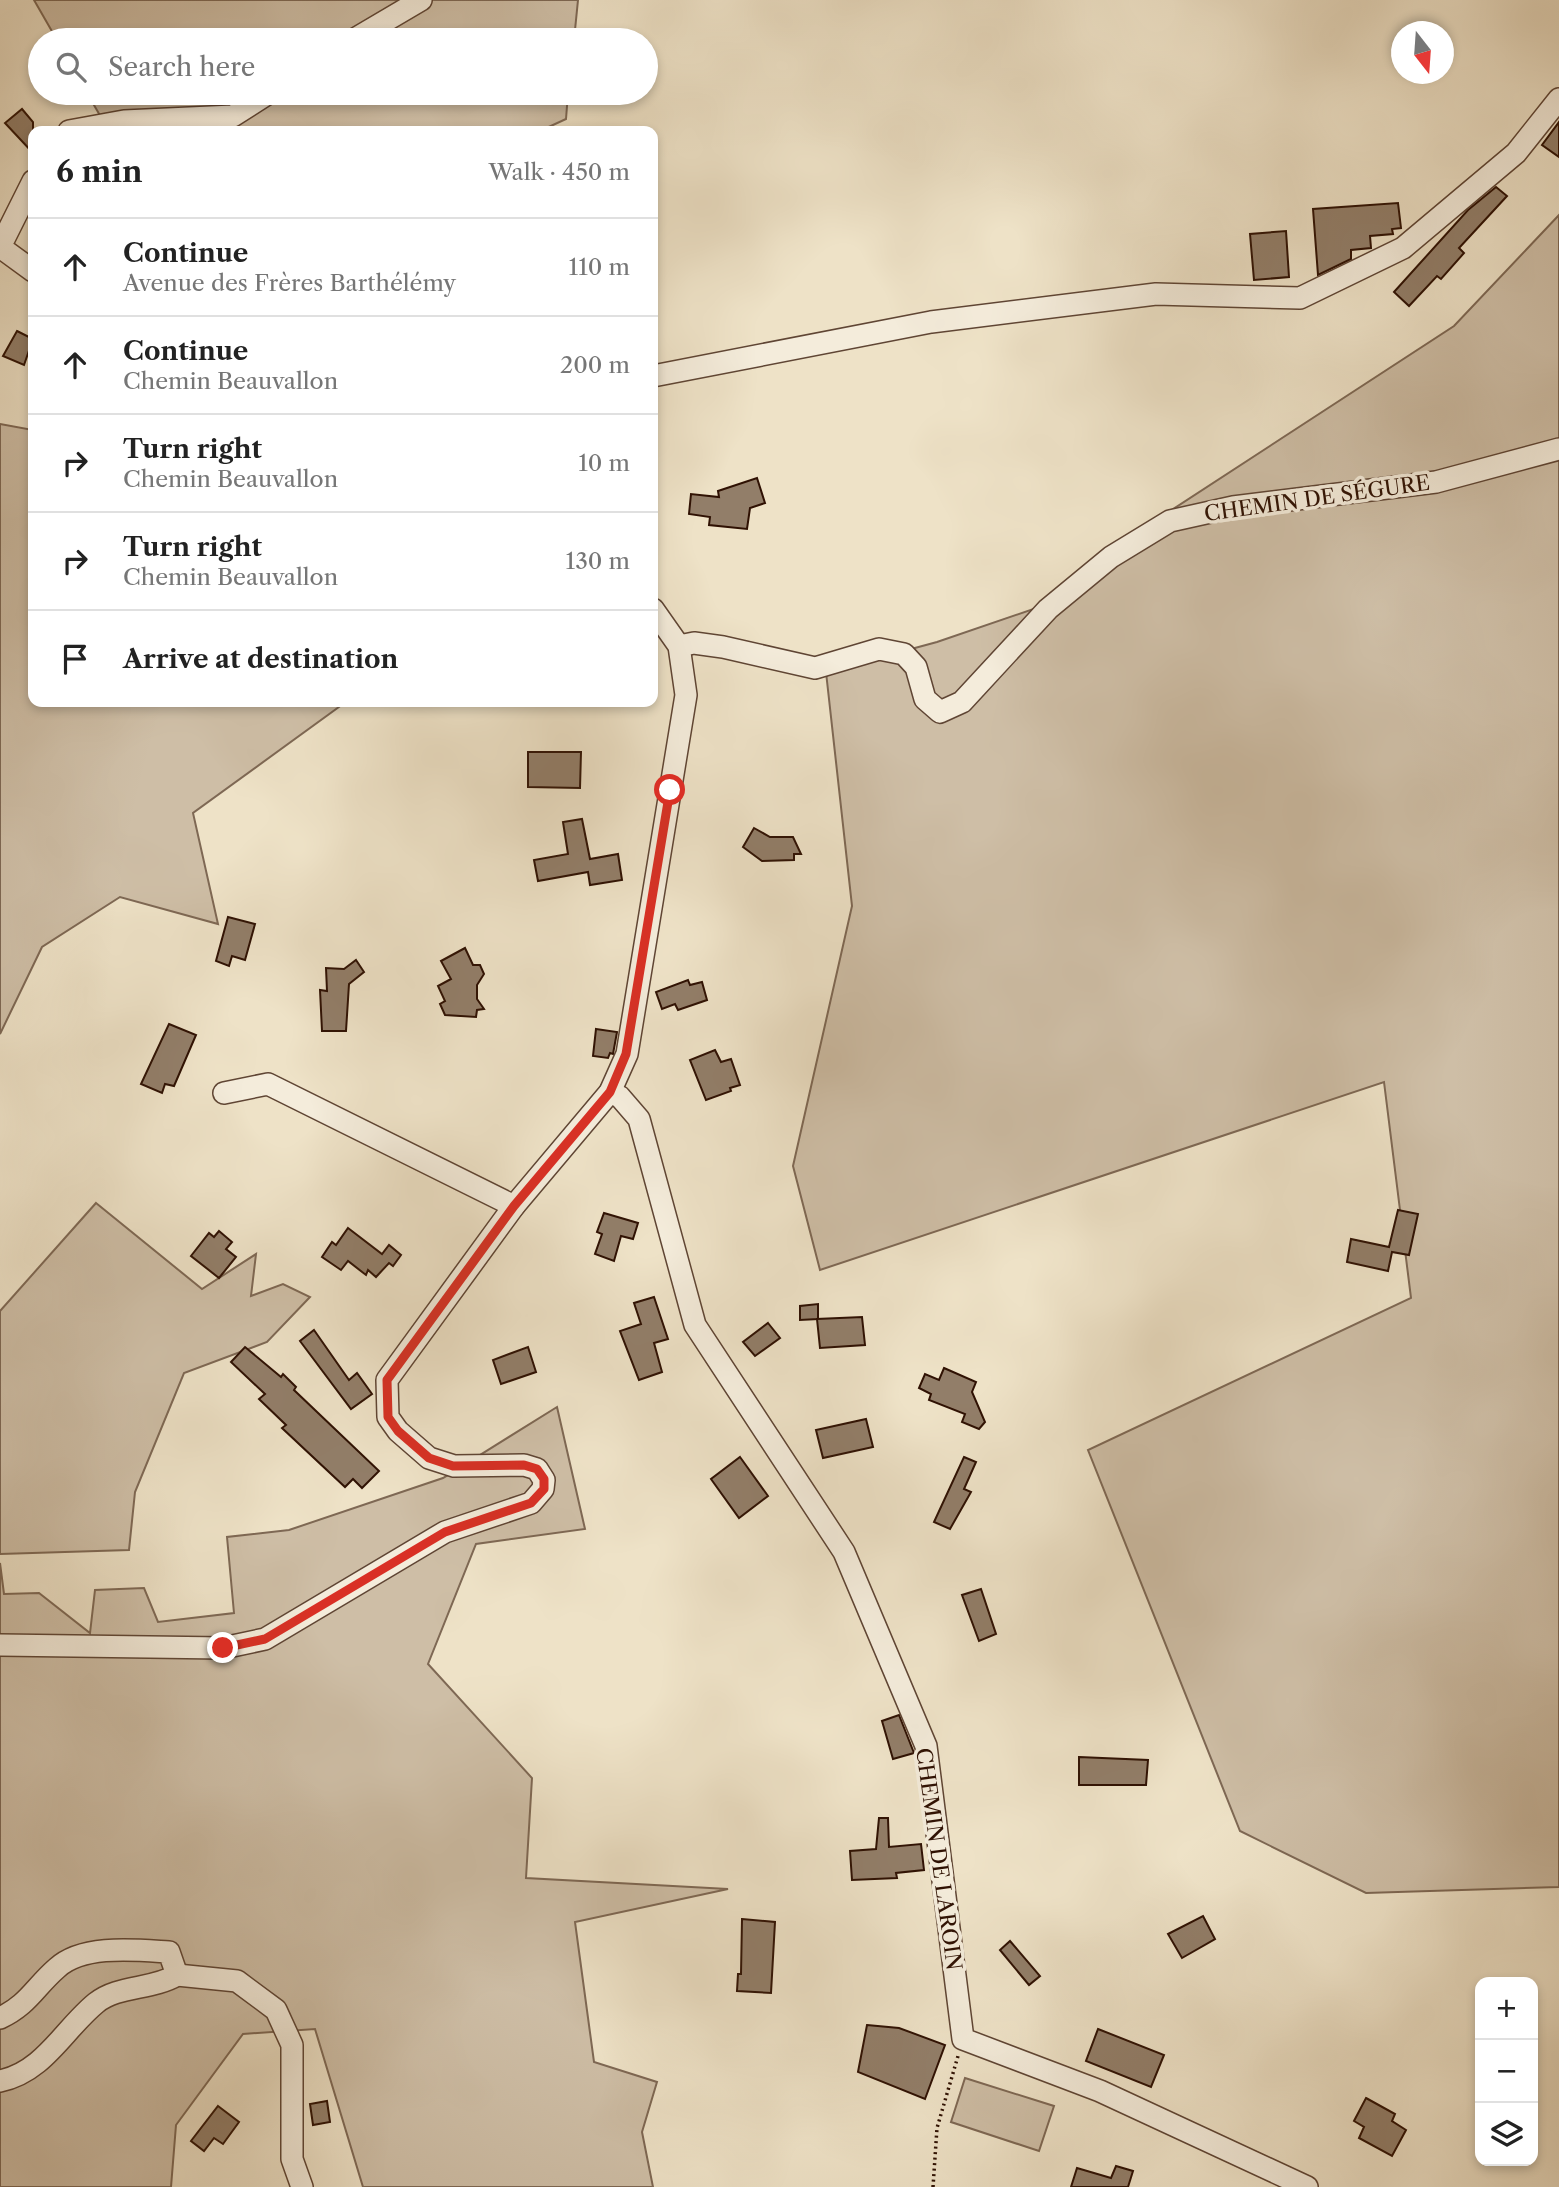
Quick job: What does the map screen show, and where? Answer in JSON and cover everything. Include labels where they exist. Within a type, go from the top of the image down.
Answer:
[{"type":"street","points":[[373,28],[421,0]]},
{"type":"street","points":[[658,375],[931,322],[1129,297],[1156,294],[1300,298],[1403,248],[1516,153],[1559,99]]},
{"type":"street","points":[[96,126],[124,121],[233,116],[250,105]]},
{"type":"street","points":[[28,191],[0,247],[28,267]]},
{"type":"street","name":"CHEMIN DE SÉGURE","points":[[679,646],[694,643],[723,647],[815,668],[879,649],[904,654],[916,667],[925,699],[940,712],[962,702],[1059,600],[1111,557],[1170,521],[1233,507],[1436,482],[1559,449]]},
{"type":"street","points":[[0,1645],[223,1648],[265,1639],[445,1532],[531,1503],[544,1489],[544,1479],[537,1469],[524,1465],[453,1466],[429,1458],[398,1431],[388,1417],[385,1402],[387,1380],[514,1206],[610,1092],[626,1054],[686,695],[679,646],[658,616]]},
{"type":"street","points":[[224,1093],[268,1084],[514,1206]]},
{"type":"street","name":"CHEMIN DE LAROIN","points":[[610,1092],[621,1097],[639,1119],[695,1325],[845,1552],[926,1746],[963,2039]]},
{"type":"street","points":[[0,2018],[21,2008],[58,1967],[73,1957],[97,1952],[169,1952],[177,1975]]},
{"type":"street","points":[[0,2081],[9,2080],[46,2057],[95,2004],[110,1994],[163,1983],[177,1975],[237,1981],[276,2010],[292,2045],[292,2159],[302,2187]]},
{"type":"street","points":[[963,2039],[1100,2091],[1307,2187]]},
{"type":"path","points":[[933,2187],[937,2128],[963,2039]]},
{"type":"shaded area","points":[[34,0],[578,0],[575,28],[50,28]]},
{"type":"shaded area","points":[[94,105],[567,105],[566,119],[551,126],[106,126]]},
{"type":"shaded area","points":[[1559,215],[1559,1887],[1366,1893],[1240,1831],[1088,1450],[1411,1298],[1384,1082],[820,1270],[793,1166],[852,906],[826,672],[937,642],[1054,602],[1144,528],[1454,326]]},
{"type":"shaded area","points":[[0,424],[28,429],[28,707],[339,707],[193,813],[218,924],[120,897],[42,947],[0,1034]]},
{"type":"shaded area","points":[[96,1203],[202,1289],[256,1254],[251,1296],[283,1284],[310,1297],[267,1342],[184,1373],[135,1492],[129,1550],[0,1554],[0,1311]]},
{"type":"shaded area","points":[[557,1407],[585,1529],[476,1544],[428,1664],[532,1778],[526,1878],[728,1889],[575,1922],[594,2062],[657,2082],[642,2132],[653,2187],[363,2187],[315,2029],[243,2034],[176,2125],[171,2187],[0,2187],[0,1563],[4,1594],[39,1593],[90,1633],[95,1590],[144,1588],[158,1622],[234,1613],[227,1537],[289,1530],[443,1478]]},
{"type":"shaded area","points":[[965,2078],[1054,2106],[1039,2151],[951,2122]]},
{"type":"building","points":[[22,109],[33,122],[33,126],[28,126],[28,148],[5,123]]},
{"type":"building","points":[[1559,122],[1559,157],[1542,145]]},
{"type":"building","points":[[1496,187],[1507,196],[1459,248],[1464,253],[1441,279],[1437,276],[1409,306],[1394,292],[1468,210]]},
{"type":"building","points":[[1398,203],[1401,228],[1392,229],[1393,234],[1370,236],[1371,248],[1351,250],[1351,259],[1318,275],[1313,209]]},
{"type":"building","points":[[1286,231],[1289,277],[1254,280],[1250,234]]},
{"type":"building","points":[[17,331],[28,336],[28,353],[24,365],[3,356]]},
{"type":"building","points":[[757,478],[765,503],[750,508],[747,529],[709,525],[710,517],[689,514],[691,494],[719,497],[718,491]]},
{"type":"building","points":[[528,752],[581,752],[580,788],[528,787]]},
{"type":"building","points":[[582,819],[590,859],[618,854],[622,880],[590,885],[588,872],[538,881],[534,860],[568,854],[563,822]]},
{"type":"building","points":[[754,828],[770,837],[793,837],[801,854],[794,854],[794,860],[762,861],[743,847]]},
{"type":"building","points":[[228,917],[255,924],[245,960],[232,956],[229,966],[216,961]]},
{"type":"building","points":[[465,948],[473,965],[480,965],[484,974],[477,985],[477,999],[484,1009],[477,1010],[476,1017],[445,1015],[440,1004],[445,1001],[438,986],[451,979],[441,961]]},
{"type":"building","points":[[356,960],[364,972],[349,984],[346,1031],[322,1031],[320,990],[327,991],[326,968],[344,969]]},
{"type":"building","points":[[688,980],[690,985],[702,982],[707,1000],[678,1010],[675,1004],[662,1009],[656,992]]},
{"type":"building","points":[[169,1024],[196,1035],[174,1086],[165,1084],[162,1093],[141,1084]]},
{"type":"building","points":[[596,1029],[617,1032],[613,1054],[610,1053],[608,1058],[593,1056]]},
{"type":"building","points":[[715,1050],[721,1062],[731,1059],[740,1085],[706,1100],[690,1060]]},
{"type":"building","points":[[1398,1210],[1418,1214],[1409,1255],[1392,1252],[1388,1271],[1347,1262],[1351,1239],[1389,1247]]},
{"type":"building","points":[[604,1213],[638,1223],[633,1239],[621,1236],[614,1261],[595,1254],[602,1234],[597,1232]]},
{"type":"building","points":[[348,1228],[382,1254],[389,1245],[401,1255],[393,1266],[389,1263],[376,1277],[368,1270],[366,1275],[348,1261],[341,1270],[322,1257],[332,1242],[336,1245]]},
{"type":"building","points":[[219,1231],[232,1242],[226,1249],[236,1257],[219,1278],[191,1256],[209,1233],[214,1237]]},
{"type":"building","points":[[654,1297],[668,1339],[654,1343],[662,1372],[639,1380],[620,1331],[641,1324],[634,1303]]},
{"type":"building","points":[[818,1304],[818,1319],[800,1320],[800,1306]]},
{"type":"building","points":[[862,1317],[865,1345],[820,1348],[817,1319]]},
{"type":"building","points":[[768,1323],[780,1338],[755,1356],[743,1342]]},
{"type":"building","points":[[314,1330],[349,1380],[357,1373],[372,1394],[351,1409],[300,1341]]},
{"type":"building","points":[[245,1347],[281,1377],[283,1374],[296,1387],[294,1390],[379,1471],[362,1488],[353,1479],[345,1487],[282,1428],[286,1425],[259,1399],[265,1394],[231,1362]]},
{"type":"building","points":[[528,1347],[536,1372],[501,1384],[493,1360]]},
{"type":"building","points":[[944,1368],[976,1382],[972,1392],[985,1422],[979,1429],[962,1422],[965,1414],[929,1400],[931,1394],[919,1388],[925,1374],[939,1380]]},
{"type":"building","points":[[866,1419],[873,1447],[823,1458],[816,1430]]},
{"type":"building","points":[[740,1457],[768,1496],[739,1518],[711,1479]]},
{"type":"building","points":[[964,1457],[976,1462],[964,1489],[971,1492],[950,1529],[934,1522]]},
{"type":"building","points":[[981,1589],[996,1634],[979,1641],[962,1595]]},
{"type":"building","points":[[899,1715],[914,1753],[893,1759],[882,1721]]},
{"type":"building","points":[[1079,1757],[1148,1760],[1146,1785],[1079,1785]]},
{"type":"building","points":[[879,1818],[888,1818],[889,1847],[921,1844],[924,1870],[896,1873],[897,1878],[852,1880],[850,1851],[876,1849]]},
{"type":"building","points":[[1203,1916],[1215,1939],[1182,1958],[1168,1934]]},
{"type":"building","points":[[742,1919],[775,1922],[771,1993],[737,1991],[738,1974],[741,1974]]},
{"type":"building","points":[[1010,1941],[1040,1976],[1029,1985],[1000,1950]]},
{"type":"building","points":[[867,2025],[899,2028],[945,2045],[925,2099],[858,2072]]},
{"type":"building","points":[[1098,2029],[1164,2055],[1151,2087],[1086,2061]]},
{"type":"building","points":[[1366,2098],[1395,2114],[1392,2121],[1406,2130],[1392,2156],[1359,2138],[1364,2127],[1354,2121]]},
{"type":"building","points":[[327,2101],[330,2122],[313,2125],[310,2104]]},
{"type":"building","points":[[218,2106],[239,2122],[223,2144],[214,2138],[204,2151],[191,2141]]},
{"type":"building","points":[[1116,2166],[1133,2171],[1128,2187],[1071,2187],[1077,2168],[1111,2178]]},
{"type":"route","points":[[223,1648],[265,1639],[445,1532],[531,1503],[544,1489],[544,1479],[537,1469],[524,1465],[453,1466],[429,1458],[398,1431],[388,1417],[385,1402],[387,1380],[514,1206],[610,1092],[626,1054],[670,790]]}]
